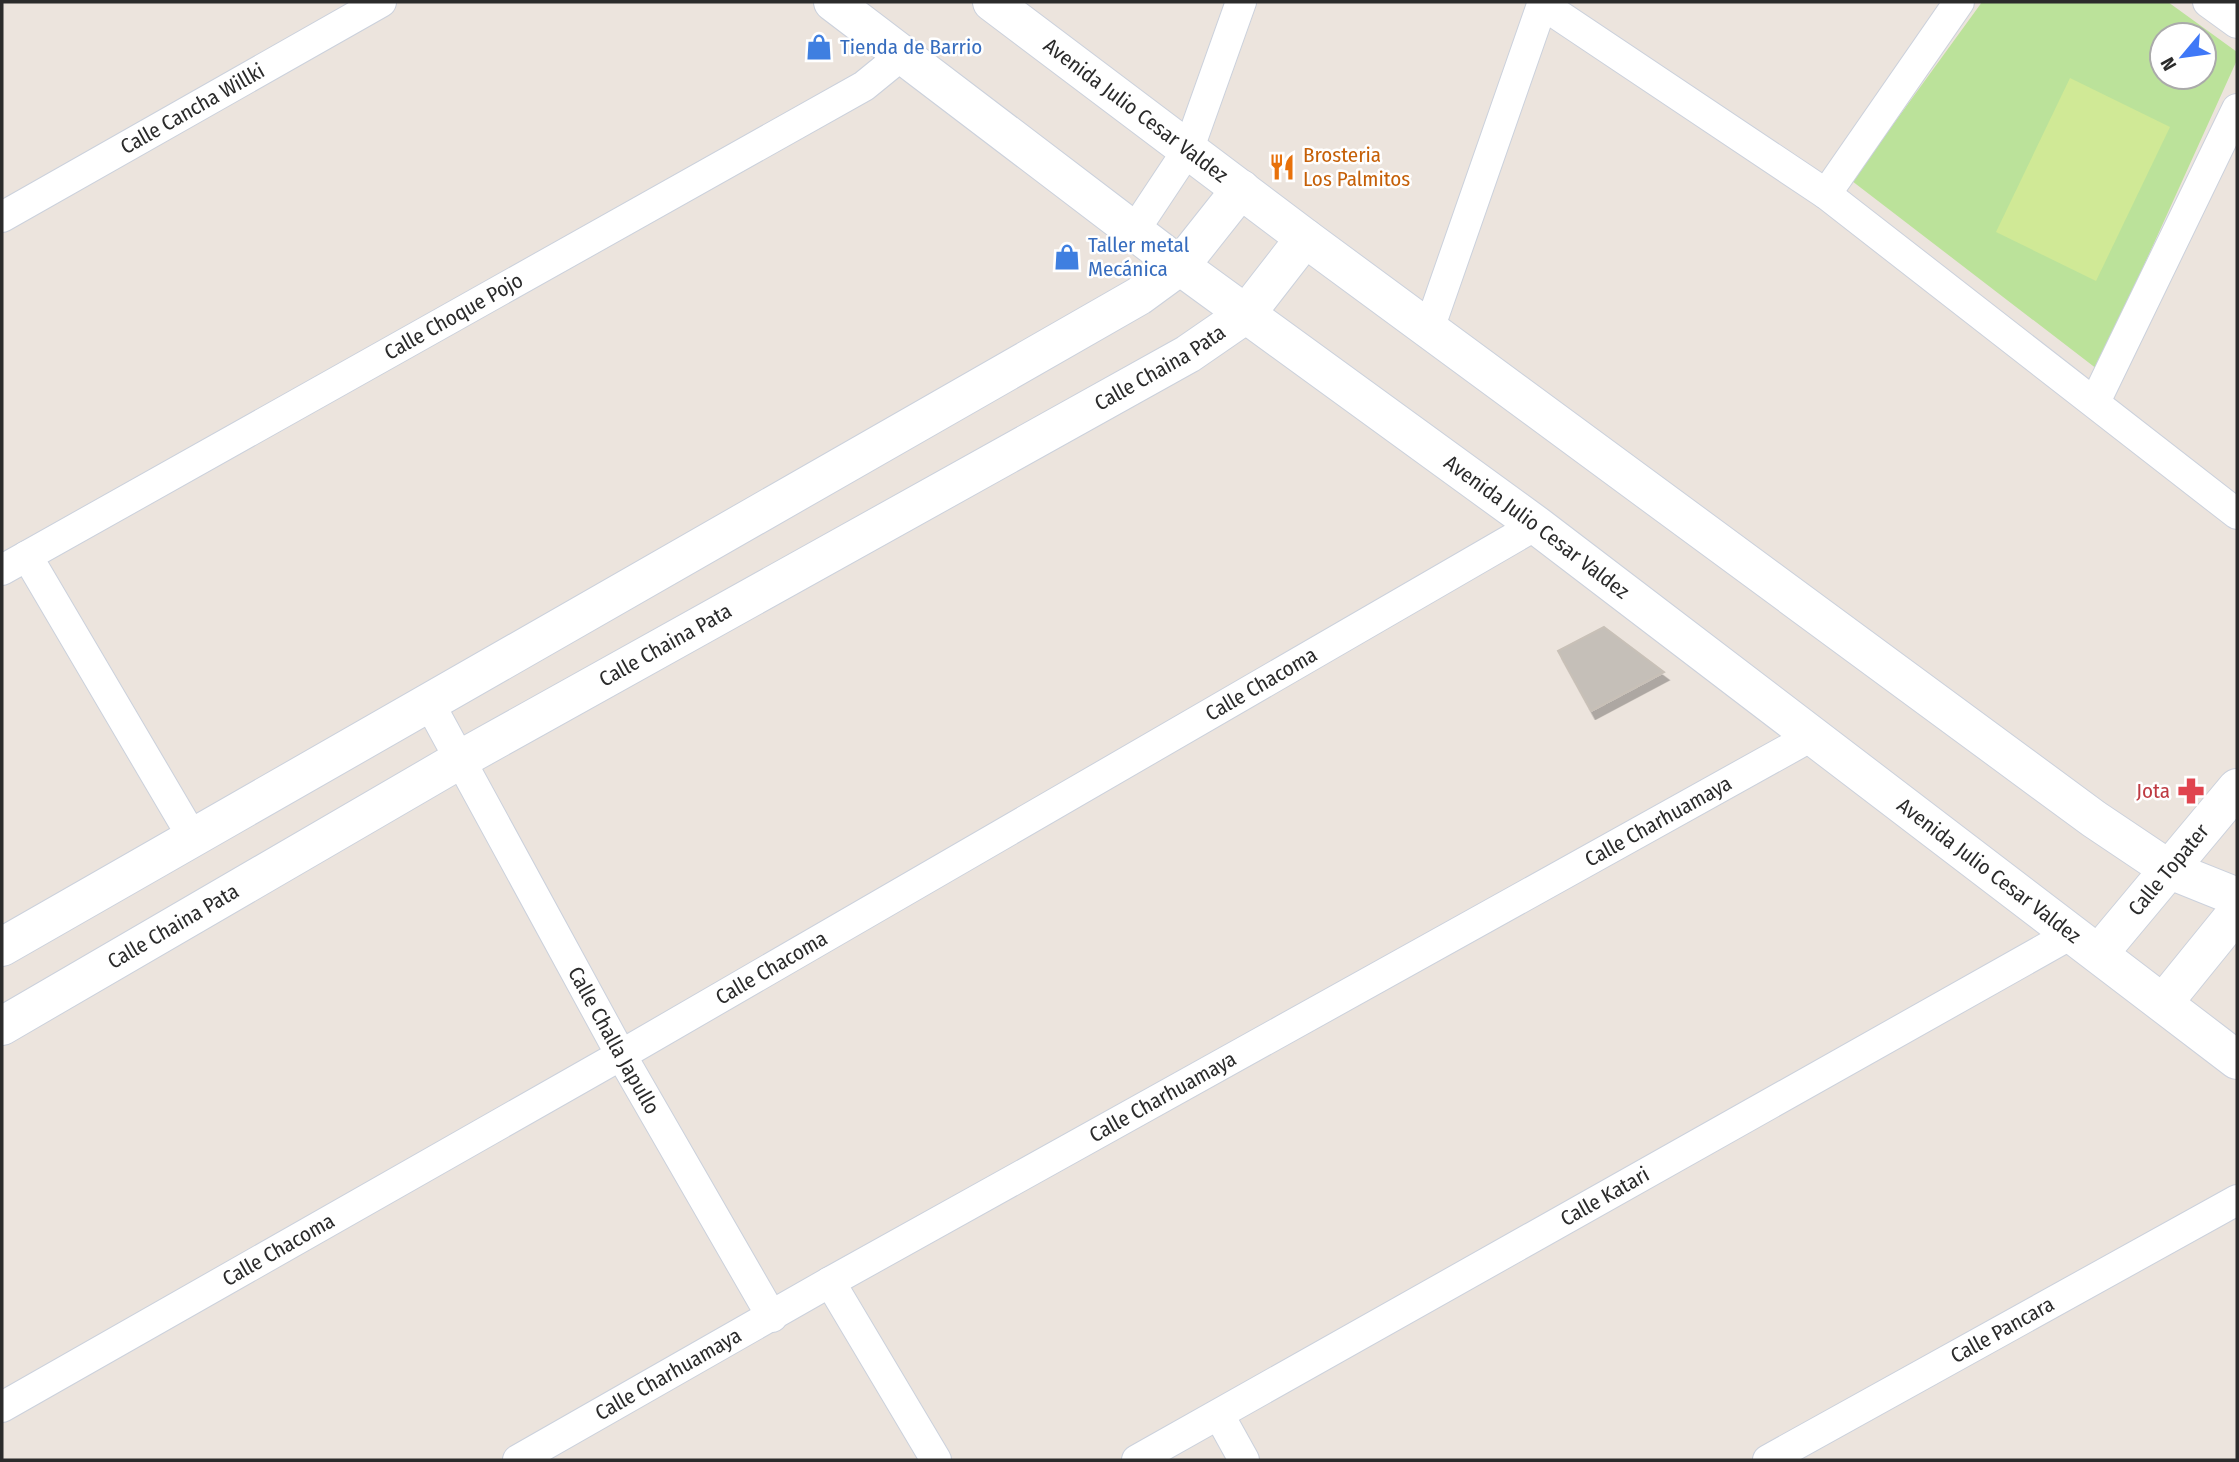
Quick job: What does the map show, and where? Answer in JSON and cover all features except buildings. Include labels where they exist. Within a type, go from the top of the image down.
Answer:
[{"type":"street","name":"Calle Cancha Willki","points":[[2,217],[381,2]]},
{"type":"street","name":"Avenida Julio Cesar Valdez","points":[[832,2],[1180,266],[1536,525],[1810,737],[2087,943],[2237,1060]]},
{"type":"street","name":"Avenida Julio Cesar Valdez","points":[[992,2],[1305,238],[2094,819],[2171,870],[2237,897]]},
{"type":"street","points":[[1134,231],[1189,148],[1241,2]]},
{"type":"street","points":[[1826,194],[1959,2]]},
{"type":"street","points":[[2208,2],[2237,23]]},
{"type":"street","points":[[1429,329],[1543,3],[1826,194],[2237,514]]},
{"type":"street","name":"Calle Choque Pojo","points":[[14,563],[864,86],[902,55]]},
{"type":"street","points":[[2095,402],[2237,109]]},
{"type":"street","points":[[2,947],[1127,303],[1180,266],[1241,189]]},
{"type":"street","name":"Calle Chaina Pata","points":[[2,1026],[461,760],[1188,354],[1246,314],[1305,238]]},
{"type":"street","name":"Calle Chacoma","points":[[2,1407],[621,1055],[1536,525]]},
{"type":"street","points":[[14,563],[193,838]]},
{"type":"street","name":"Calle Challa Japullo","points":[[428,701],[621,1055],[772,1317]]},
{"type":"street","name":"Calle Charhuamaya","points":[[518,1460],[830,1282],[1810,737]]},
{"type":"street","name":"Calle Topater","points":[[2087,943],[2171,870],[2237,788]]},
{"type":"street","points":[[2164,1002],[2237,912]]},
{"type":"street","name":"Calle Katari","points":[[1137,1460],[2087,943]]},
{"type":"street","name":"Calle Pancara","points":[[1768,1460],[2237,1200]]},
{"type":"street","points":[[830,1282],[936,1460]]},
{"type":"street","points":[[1219,1415],[1244,1460]]},
{"type":"green space","points":[[1982,2],[2168,2],[2194,21],[2148,21],[2148,91],[2218,91],[2218,38],[2237,52],[2237,60],[2097,369],[1852,181]]},
{"type":"green space","points":[[2070,78],[2170,127],[2096,281],[1996,232]]},
{"type":"place","name":"Tienda de Barrio","points":[[819,47]]},
{"type":"place","name":"Brosteria Los Palmitos","points":[[1282,167]]},
{"type":"place","name":"Taller metal Mecánica","points":[[1067,257]]},
{"type":"place","name":"Jota","points":[[2191,791]]}]
